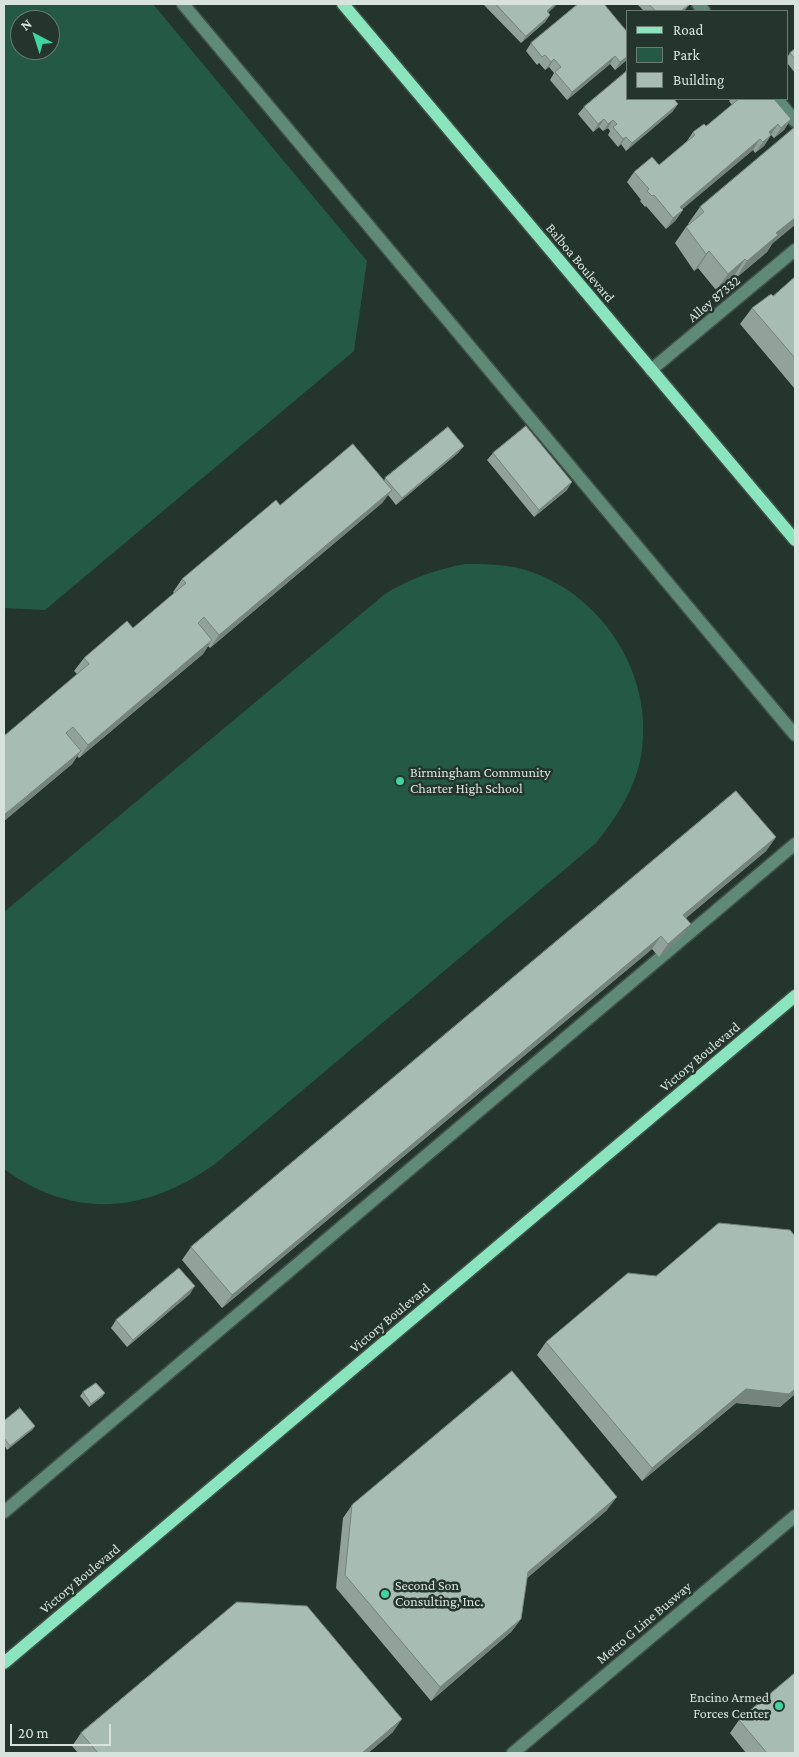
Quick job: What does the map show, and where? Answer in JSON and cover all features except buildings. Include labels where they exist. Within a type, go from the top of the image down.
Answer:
[{"type":"main road","name":"Balboa Boulevard","points":[[343,4],[795,540]]},
{"type":"main road","name":"Victory Boulevard","points":[[4,1663],[795,996]]},
{"type":"lane","points":[[183,4],[795,735]]},
{"type":"lane","points":[[778,100],[795,121]]},
{"type":"lane","name":"Alley 87332","points":[[651,370],[795,250]]},
{"type":"lane","points":[[4,1512],[795,844]]},
{"type":"lane","name":"Metro G Line Busway","points":[[513,1753],[795,1516]]},
{"type":"green space","points":[[4,4],[153,4],[367,261],[354,351],[45,610],[4,608]]},
{"type":"green space","points":[[465,564],[518,568],[547,578],[574,594],[596,615],[616,639],[630,666],[640,695],[643,725],[641,756],[634,780],[624,802],[596,843],[215,1164],[189,1180],[163,1193],[136,1201],[110,1204],[83,1203],[57,1197],[30,1185],[4,1169],[4,912],[385,594],[404,583],[424,575]]},
{"type":"place","name":"Birmingham Community Charter High School","points":[[400,781]]},
{"type":"place","name":"Second Son Consulting, Inc.","points":[[385,1594]]},
{"type":"place","name":"Encino Armed Forces Center","points":[[779,1706]]}]
